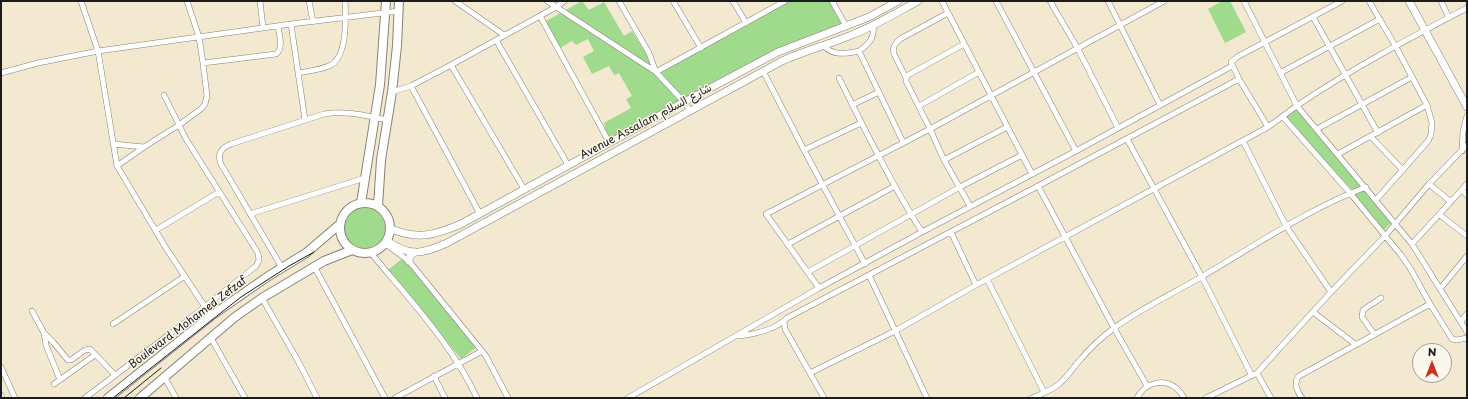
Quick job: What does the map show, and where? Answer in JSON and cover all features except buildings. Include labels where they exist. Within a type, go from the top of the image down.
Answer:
[{"type":"main road","points":[[361,203],[382,65],[386,1]]},
{"type":"main road","points":[[378,206],[381,160],[392,92],[397,46],[399,1]]},
{"type":"main road","points":[[361,203],[370,203],[378,206],[388,216],[392,230],[386,242],[380,249],[371,253],[358,253],[352,250],[344,243],[342,238],[340,224],[342,216],[354,205],[361,203]]},
{"type":"main road","name":"Boulevard Mohamed Zefzaf","points":[[108,398],[211,316],[306,253],[340,224]]},
{"type":"main road","points":[[140,398],[235,317],[262,298],[314,266],[352,250]]},
{"type":"street","points":[[81,1],[98,51],[117,166],[211,316]]},
{"type":"street","points":[[117,166],[179,125],[201,109],[205,104],[207,96],[204,63],[199,37],[187,1]]},
{"type":"street","points":[[260,1],[263,28]]},
{"type":"street","points":[[309,1],[313,22]]},
{"type":"street","points":[[298,73],[325,67],[337,60],[341,51],[346,18],[345,1]]},
{"type":"street","points":[[455,1],[504,35]]},
{"type":"street","points":[[547,1],[557,4],[656,72],[684,102],[690,111]]},
{"type":"street","points":[[392,92],[411,86],[452,65],[564,1]]},
{"type":"street","points":[[619,1],[649,53],[656,72]]},
{"type":"street","points":[[674,1],[701,48]]},
{"type":"street","points":[[733,1],[746,23]]},
{"type":"street","points":[[656,72],[785,1]]},
{"type":"street","points":[[832,1],[846,26]]},
{"type":"street","name":"Avenue Assalam شارع السلام","points":[[392,230],[410,236],[430,235],[449,229],[480,214],[609,142],[778,52],[869,17],[898,1]]},
{"type":"street","name":"Avenue Assalam شارع السلام","points":[[386,242],[402,251],[414,252],[430,250],[447,243],[782,61],[850,36],[918,1]]},
{"type":"street","points":[[942,1],[1032,174]]},
{"type":"street","points":[[996,1],[1076,151]]},
{"type":"street","points":[[1050,1],[1078,49],[1118,128]]},
{"type":"street","points":[[1108,1],[1160,105]]},
{"type":"street","points":[[819,288],[766,214],[930,129],[1163,1]]},
{"type":"street","points":[[1244,1],[1297,106],[1412,244],[1467,332]]},
{"type":"street","points":[[1268,127],[1239,79],[1231,62],[1342,1]]},
{"type":"street","points":[[1369,1],[1427,105],[1432,123],[1431,135],[1422,149],[1376,200]]},
{"type":"street","points":[[1409,1],[1467,107]]},
{"type":"street","points":[[1441,1],[1449,18]]},
{"type":"street","points":[[810,373],[895,331],[976,285],[1268,127],[1297,106],[1347,76],[1425,30],[1467,8]]},
{"type":"street","points":[[1,73],[38,63],[98,51],[291,24],[399,11]]},
{"type":"street","points":[[948,13],[900,39],[892,49],[944,160],[970,206]]},
{"type":"street","points":[[540,16],[609,142]]},
{"type":"street","points":[[1313,17],[1378,133]]},
{"type":"street","points":[[1280,73],[1380,19]]},
{"type":"street","points":[[291,24],[305,120]]},
{"type":"street","points":[[823,45],[826,50],[841,54],[859,51],[874,35],[873,25]]},
{"type":"street","points":[[204,63],[276,54],[279,51],[280,46],[278,26]]},
{"type":"street","points":[[496,40],[568,165]]},
{"type":"street","points":[[801,42],[804,52]]},
{"type":"street","points":[[906,78],[908,74],[964,44]]},
{"type":"street","points":[[859,51],[903,142]]},
{"type":"street","points":[[452,65],[524,189]]},
{"type":"street","points":[[628,398],[819,288],[1232,66]]},
{"type":"street","points":[[763,71],[865,264]]},
{"type":"street","points":[[919,106],[979,72]]},
{"type":"street","points":[[1317,129],[1412,77]]},
{"type":"street","points":[[839,78],[861,123],[922,232]]},
{"type":"street","points":[[736,337],[756,334],[784,322],[787,318],[1239,79]]},
{"type":"street","points":[[411,86],[480,214]]},
{"type":"street","points":[[852,105],[879,92]]},
{"type":"street","points":[[85,398],[205,307],[256,266],[259,260],[258,253],[186,139],[164,95]]},
{"type":"street","points":[[1338,154],[1427,105]]},
{"type":"street","points":[[282,268],[221,164],[219,157],[220,153],[224,148],[231,144],[334,112],[351,113],[387,120]]},
{"type":"street","points":[[1462,150],[1463,131],[1467,116]]},
{"type":"street","points":[[1283,117],[1350,193],[1406,262],[1452,339],[1457,340],[1467,338]]},
{"type":"street","points":[[804,150],[861,123]]},
{"type":"street","points":[[944,160],[1007,127]]},
{"type":"street","points":[[1371,137],[1403,170]]},
{"type":"street","points":[[1127,138],[1202,277],[1252,376]]},
{"type":"street","points":[[1242,141],[1286,226],[1331,292]]},
{"type":"street","points":[[113,144],[144,147]]},
{"type":"street","points":[[1206,398],[1257,373],[1331,292],[1385,236],[1429,184],[1467,145]]},
{"type":"street","points":[[808,272],[960,187],[1022,155]]},
{"type":"street","points":[[250,214],[365,178]]},
{"type":"street","points":[[1429,184],[1451,202]]},
{"type":"street","points":[[1412,244],[1467,184]]},
{"type":"street","points":[[788,244],[895,186]]},
{"type":"street","points":[[1038,186],[1114,328],[1147,386]]},
{"type":"street","points":[[1032,398],[1058,385],[1069,375],[1080,359],[1096,342],[1150,304],[1202,277],[1286,226],[1350,193],[1366,187]]},
{"type":"street","points":[[1462,190],[1467,195]]},
{"type":"street","points":[[156,230],[219,192]]},
{"type":"street","points":[[1440,215],[1467,236]]},
{"type":"street","points":[[951,232],[976,285]]},
{"type":"street","points":[[386,242],[409,261],[482,351],[493,367],[508,398]]},
{"type":"street","points":[[409,261],[410,256],[414,252]]},
{"type":"street","points":[[371,253],[458,363],[477,398]]},
{"type":"street","points":[[1440,289],[1466,258]]},
{"type":"street","points":[[314,266],[385,398]]},
{"type":"street","points":[[869,275],[926,398]]},
{"type":"street","points":[[113,324],[185,276]]},
{"type":"street","points":[[987,280],[1044,392]]},
{"type":"street","points":[[262,298],[317,398]]},
{"type":"street","points":[[1374,334],[1362,317],[1362,314],[1363,310],[1381,298]]},
{"type":"street","points":[[1302,398],[1296,383],[1297,378],[1355,344],[1430,304]]},
{"type":"street","points":[[32,311],[44,333],[46,345],[60,380]]},
{"type":"street","points":[[1313,312],[1355,344]]},
{"type":"street","points":[[1460,321],[1467,314]]},
{"type":"street","points":[[784,322],[785,329],[824,398]]},
{"type":"street","points":[[44,333],[54,342],[68,360],[71,360],[84,350],[90,350],[115,375]]},
{"type":"street","points":[[212,338],[245,398]]},
{"type":"street","points":[[395,398],[482,351]]},
{"type":"street","points":[[54,384],[95,355]]},
{"type":"street","points":[[1,367],[15,398]]},
{"type":"street","points":[[1257,373],[1271,398]]},
{"type":"street","points":[[434,376],[445,398]]},
{"type":"street","points":[[165,378],[176,398]]},
{"type":"street","points":[[1137,398],[1147,386],[1162,382],[1176,388],[1184,398]]},
{"type":"green space","points":[[582,1],[589,10],[604,2],[624,36],[632,31],[657,72],[784,1],[832,1],[846,26],[801,42],[609,142],[604,123],[631,108],[626,99],[632,96],[619,73],[614,75],[609,66],[592,74],[583,57],[594,51],[588,39],[576,45],[572,41],[560,48],[540,11],[546,21]]},
{"type":"green space","points":[[1222,1],[1230,1],[1246,32],[1225,43],[1208,9]]},
{"type":"green space","points":[[1293,104],[1368,186],[1393,220],[1382,233],[1353,191],[1282,115]]},
{"type":"green space","points":[[364,207],[379,213],[385,228],[379,243],[364,249],[349,243],[343,228],[349,213]]},
{"type":"green space","points":[[403,258],[477,347],[461,359],[388,270]]},
{"type":"tram line","points":[[113,398],[241,297],[289,266],[314,252]]},
{"type":"tram line","points":[[124,398],[161,368]]}]
